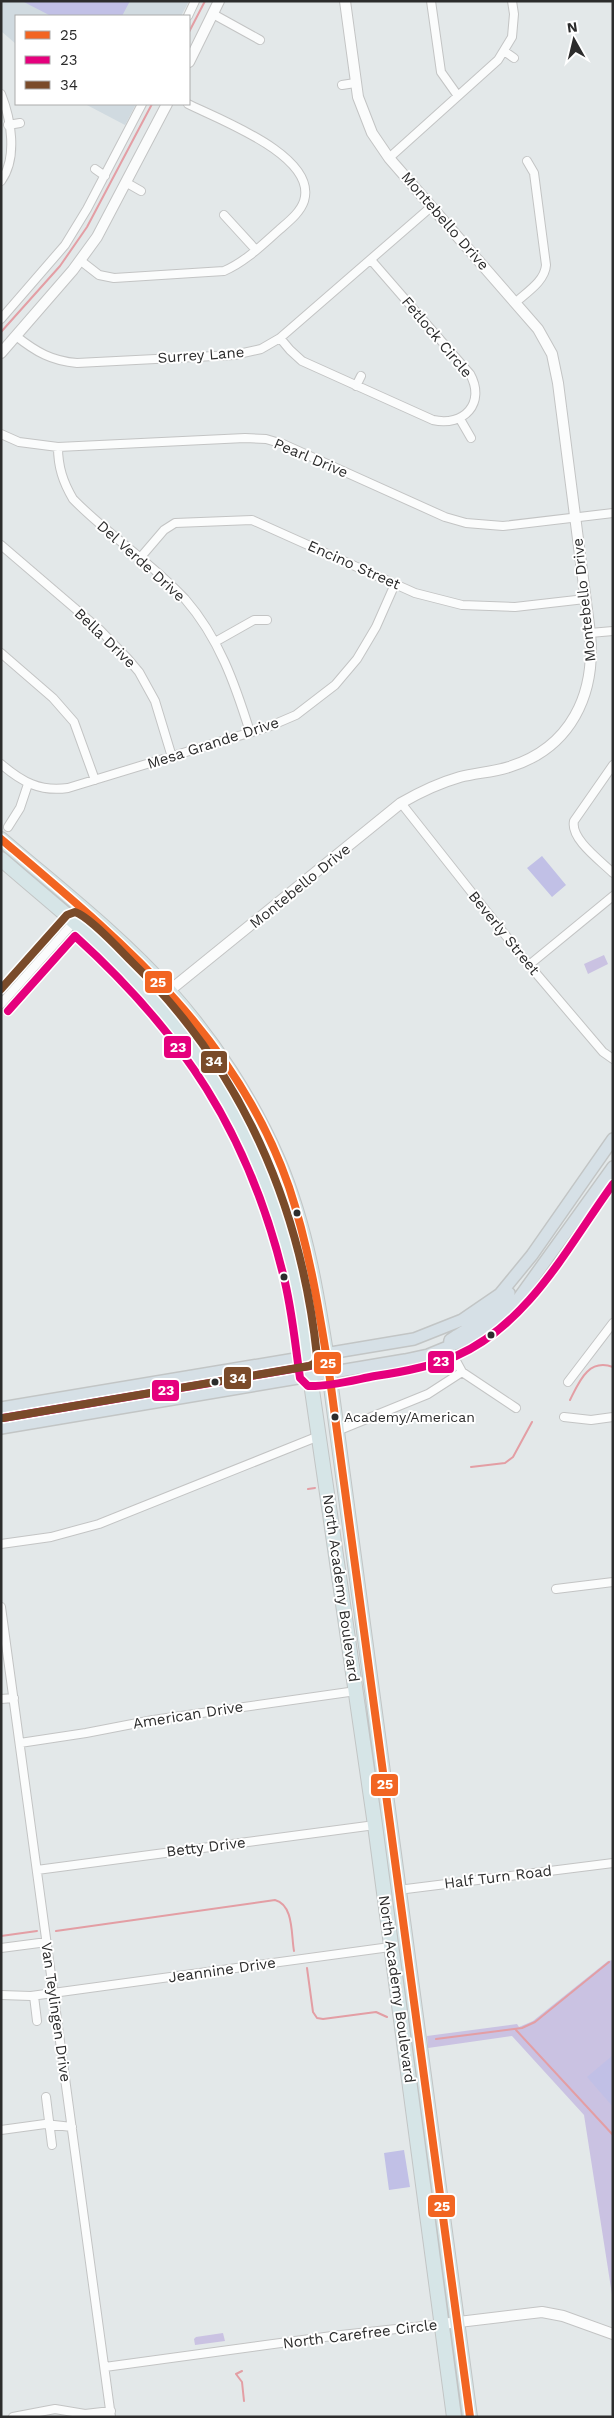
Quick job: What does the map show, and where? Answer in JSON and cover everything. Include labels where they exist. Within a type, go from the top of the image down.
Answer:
[{"type":"highway","name":"North Academy Boulevard","points":[[4,833],[169,991],[212,1046],[246,1100],[278,1159],[301,1228],[312,1269],[329,1372],[470,2417]]},
{"type":"highway","name":"North Academy Boulevard","points":[[1,859],[120,964],[160,1006],[206,1063],[222,1088],[260,1169],[280,1226],[293,1271],[319,1436],[375,1825],[454,2417]]},
{"type":"highway","points":[[56,908],[74,913],[153,986],[169,991]]},
{"type":"highway","points":[[160,1006],[171,1007],[199,1041],[212,1046]]},
{"type":"main road","points":[[1,1408],[429,1335],[477,1312],[510,1284],[613,1138]]},
{"type":"main road","points":[[1,1428],[413,1358],[449,1348],[483,1330],[516,1302],[613,1167]]},
{"type":"main road","points":[[570,1199],[574,1208],[575,1221]]},
{"type":"main road","points":[[449,1348],[450,1340],[480,1321],[508,1297],[510,1284]]},
{"type":"street","points":[[188,15],[195,1]]},
{"type":"street","points":[[190,60],[219,1]]},
{"type":"street","name":"Montebello Drive","points":[[169,991],[401,803],[438,784],[518,764],[537,754],[556,740],[575,717],[588,686],[592,658],[590,633],[554,363],[544,338],[516,302],[389,158],[367,124],[355,83],[345,1]]},
{"type":"street","points":[[430,1],[441,72],[458,96]]},
{"type":"street","points":[[389,158],[492,67],[512,37],[514,28],[512,1]]},
{"type":"street","points":[[212,14],[260,40]]},
{"type":"street","points":[[504,51],[514,58]]},
{"type":"street","points":[[342,85],[355,83]]},
{"type":"street","points":[[1,94],[12,154],[8,170],[1,181]]},
{"type":"street","points":[[3,315],[65,245],[105,176],[141,105]]},
{"type":"street","points":[[1,353],[81,261],[97,237],[127,183],[166,105]]},
{"type":"street","points":[[81,261],[99,275],[106,277],[216,273],[239,264],[266,242],[301,208],[305,193],[302,178],[291,163],[275,150],[190,105]]},
{"type":"street","points":[[8,125],[20,123]]},
{"type":"street","points":[[516,302],[543,275],[546,265],[534,173],[527,161]]},
{"type":"street","points":[[95,169],[105,176]]},
{"type":"street","points":[[127,183],[141,191]]},
{"type":"street","name":"Surrey Lane","points":[[16,336],[51,359],[77,363],[234,355],[261,349],[280,338],[431,207]]},
{"type":"street","points":[[224,215],[256,250]]},
{"type":"street","name":"Fetlock Circle","points":[[371,260],[474,380],[475,395],[470,410],[460,419]]},
{"type":"street","points":[[280,338],[302,361],[356,386],[433,420],[449,422],[460,419],[471,438]]},
{"type":"street","points":[[356,386],[361,376]]},
{"type":"street","name":"Pearl Drive","points":[[1,434],[19,442],[58,447],[236,438],[266,439],[283,444],[445,518],[466,523],[503,526],[613,513]]},
{"type":"street","name":"Del Verde Drive","points":[[58,447],[59,469],[63,481],[74,499],[185,599],[204,624],[231,672],[250,732]]},
{"type":"street","name":"Encino Street","points":[[140,558],[164,530],[175,523],[252,520],[395,584],[439,600],[479,607],[515,607],[585,599]]},
{"type":"street","name":"Bella Drive","points":[[1,545],[99,630],[139,672],[154,701],[172,756]]},
{"type":"street","name":"Mesa Grande Drive","points":[[1,764],[28,784],[60,789],[276,724],[296,714],[335,685],[367,644],[395,584]]},
{"type":"street","points":[[215,642],[254,620],[268,620]]},
{"type":"street","points":[[590,633],[613,631]]},
{"type":"street","points":[[1,653],[53,698],[74,722],[95,780]]},
{"type":"street","points":[[613,765],[573,826],[575,836],[613,873]]},
{"type":"street","points":[[4,833],[20,808],[28,784]]},
{"type":"street","name":"Beverly Street","points":[[401,803],[529,965],[603,1052],[613,1059]]},
{"type":"street","points":[[529,965],[613,896]]},
{"type":"street","points":[[1,1004],[74,922]]},
{"type":"street","points":[[568,1382],[613,1324]]},
{"type":"street","points":[[449,1348],[462,1372],[516,1408]]},
{"type":"street","points":[[337,1431],[428,1394],[462,1372]]},
{"type":"street","points":[[564,1417],[591,1420],[613,1417]]},
{"type":"street","points":[[1,1544],[51,1537],[99,1524],[319,1436]]},
{"type":"street","points":[[556,1589],[613,1582]]},
{"type":"street","name":"Van Teylingen Drive","points":[[1,1607],[111,2414]]},
{"type":"street","name":"American Drive","points":[[20,1743],[86,1734],[153,1720],[356,1691]]},
{"type":"street","points":[[1,1699],[14,1698]]},
{"type":"street","name":"Betty Drive","points":[[37,1870],[375,1825]]},
{"type":"street","name":"Half Turn Road","points":[[383,1892],[613,1863]]},
{"type":"street","points":[[1,1948],[47,1942]]},
{"type":"street","name":"Jeannine Drive","points":[[1,1995],[34,1996],[390,1947]]},
{"type":"street","points":[[34,1996],[37,2021]]},
{"type":"street","points":[[46,2097],[52,2145]]},
{"type":"street","points":[[1,2130],[49,2124],[72,2127]]},
{"type":"street","name":"North Carefree Circle","points":[[105,2367],[332,2336],[542,2312],[563,2316],[613,2334]]},
{"type":"street","points":[[13,2417],[55,2409],[69,2414],[111,2414]]},
{"type":"shaded area","points":[[1,1],[189,1],[182,15],[15,15],[15,43],[1,31]]},
{"type":"shaded area","points":[[22,1],[130,1],[123,15],[49,15]]},
{"type":"shaded area","points":[[87,105],[135,105],[125,125]]},
{"type":"shaded area","points":[[542,856],[566,885],[552,897],[527,868]]},
{"type":"shaded area","points":[[604,955],[608,964],[588,974],[584,964]]},
{"type":"shaded area","points":[[613,1960],[613,2301],[584,2115],[512,2036],[428,2048],[427,2036],[517,2024],[519,2027],[533,2021],[608,1961]]},
{"type":"shaded area","points":[[613,2055],[613,2107],[587,2077]]},
{"type":"shaded area","points":[[404,2150],[410,2187],[389,2190],[384,2153]]},
{"type":"shaded area","points":[[223,2333],[225,2341],[195,2345],[194,2339],[196,2337]]},
{"type":"waterway","points":[[190,30],[205,1]]},
{"type":"waterway","points":[[1,332],[60,266],[87,227],[151,105]]},
{"type":"waterway","points":[[570,1400],[581,1379],[591,1369],[604,1365],[613,1367]]},
{"type":"waterway","points":[[471,1467],[505,1463],[513,1457],[532,1422]]},
{"type":"waterway","points":[[308,1489],[315,1488]]},
{"type":"waterway","points":[[56,1931],[275,1900],[281,1903],[289,1914],[294,1951]]},
{"type":"waterway","points":[[1,1936],[37,1931]]},
{"type":"waterway","points":[[436,2039],[522,2028],[535,2022],[609,1962]]},
{"type":"waterway","points":[[307,1968],[313,2012],[317,2018],[323,2019],[376,2012],[387,2017]]},
{"type":"waterway","points":[[516,2030],[613,2135]]},
{"type":"waterway","points":[[242,2371],[236,2374],[242,2382],[244,2401]]},
{"type":"transit line","name":"25","points":[[1,839],[89,914],[130,953],[170,994],[206,1036],[238,1082],[266,1132],[289,1187],[296,1210],[313,1279],[329,1372],[470,2417]]},
{"type":"transit line","name":"34","points":[[1,989],[67,915],[75,912],[89,920],[105,934],[171,1003],[205,1047],[234,1093],[259,1142],[280,1193],[297,1246],[309,1300],[317,1356],[315,1363],[309,1366],[3,1418]]},
{"type":"transit line","name":"23","points":[[8,1011],[75,936],[114,973],[148,1010],[179,1049],[206,1088],[230,1130],[251,1175],[283,1274],[291,1313],[300,1378],[308,1386],[333,1384],[426,1366],[456,1356],[482,1342],[526,1304],[563,1257],[613,1184]]},
{"type":"transit line","name":"23","points":[[3,1418],[328,1363]]},
{"type":"place","name":"Academy/American","points":[[335,1417]]}]
